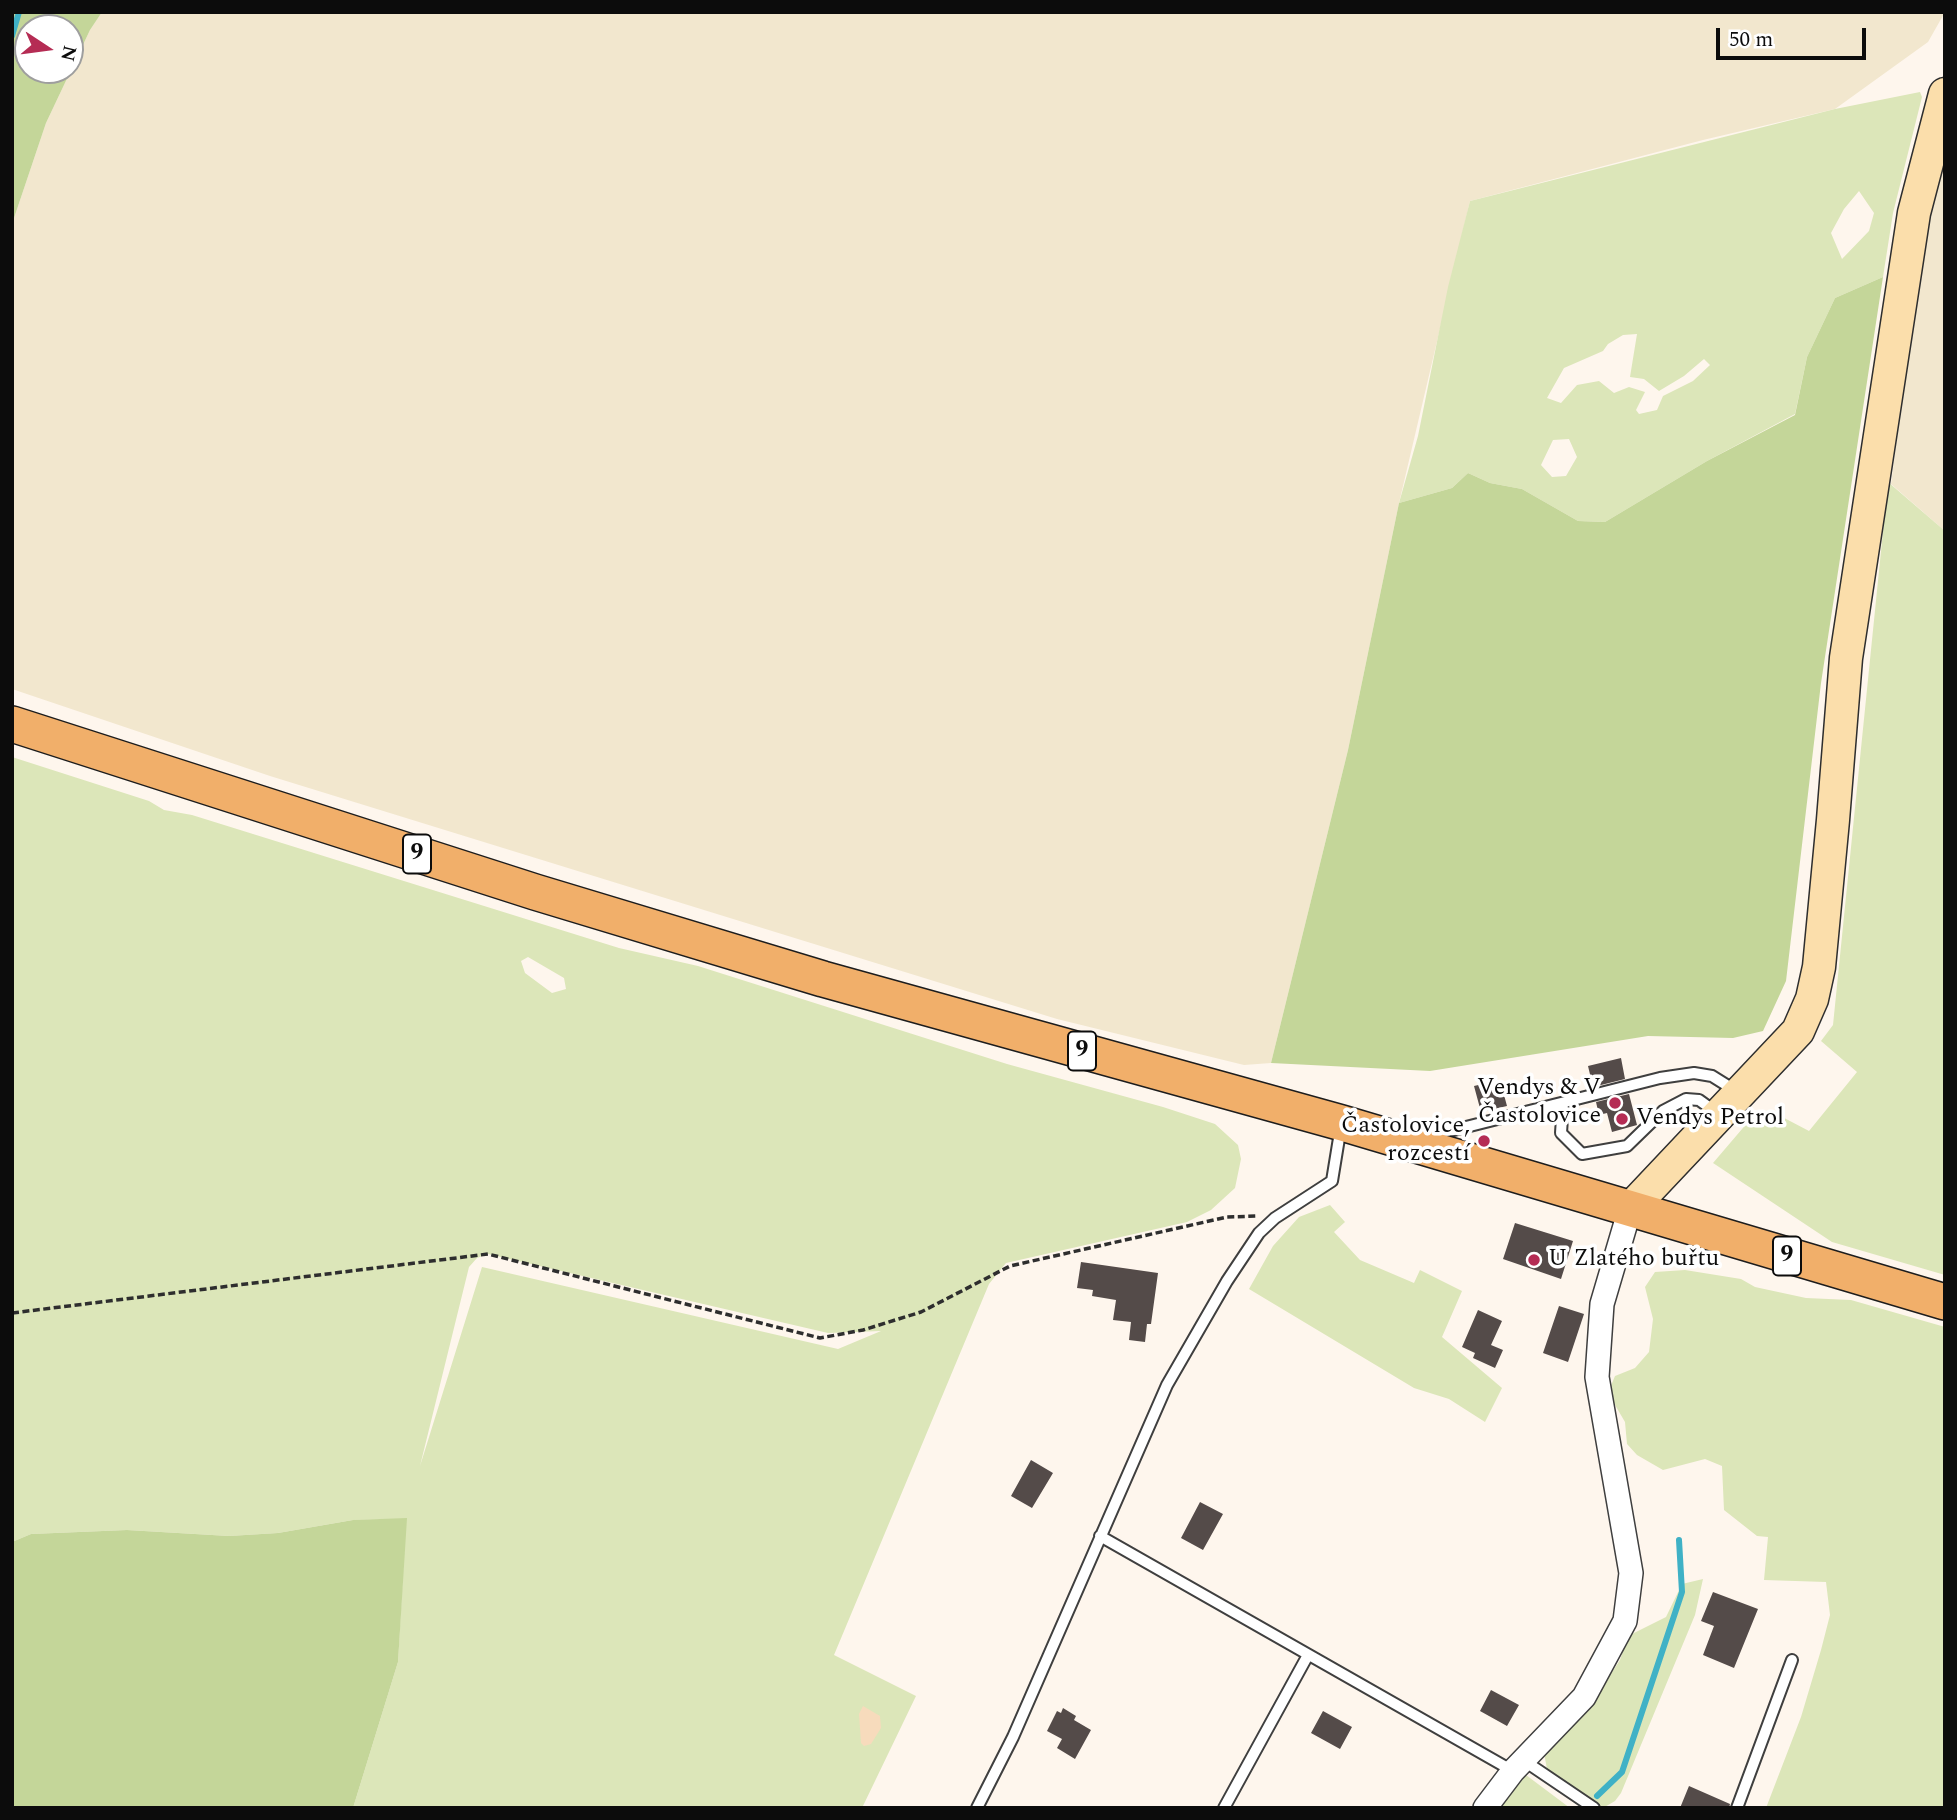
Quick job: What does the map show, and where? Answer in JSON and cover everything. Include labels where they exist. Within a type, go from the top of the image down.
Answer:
[{"type":"main road","name":"9","points":[[12,724],[535,892],[823,979],[1098,1056],[1349,1119],[1630,1209],[1945,1302]]},
{"type":"street","points":[[1485,1808],[1518,1766],[1584,1696],[1608,1658],[1625,1621],[1631,1573],[1597,1377],[1602,1304],[1630,1209],[1798,1031],[1812,999],[1819,967],[1846,658],[1914,213],[1945,93]]},
{"type":"lane","points":[[1408,1126],[1432,1132],[1454,1130],[1660,1077],[1694,1073],[1712,1076],[1730,1104]]},
{"type":"lane","points":[[1563,1103],[1561,1133],[1582,1154],[1627,1146],[1663,1111],[1686,1099],[1730,1104]]},
{"type":"lane","points":[[976,1808],[1013,1737],[1167,1385],[1258,1233],[1275,1218],[1332,1181],[1349,1119]]},
{"type":"lane","points":[[1100,1536],[1308,1654],[1594,1808]]},
{"type":"lane","points":[[1224,1808],[1308,1654]]},
{"type":"lane","points":[[1737,1808],[1792,1660]]},
{"type":"path","points":[[12,1313],[488,1254],[820,1338],[863,1330],[921,1312],[1010,1266],[1227,1217],[1275,1218]]},
{"type":"shaded area","points":[[102,12],[1945,12],[1928,42],[1835,109],[1703,140],[1470,201],[1399,503],[1348,750],[1271,1063],[1244,1065],[1057,1019],[270,776],[12,689],[12,224],[46,123],[64,84],[84,84],[84,43]]},
{"type":"shaded area","points":[[1940,163],[1945,165],[1945,531],[1891,484],[1920,260]]},
{"type":"green space","points":[[12,12],[102,12],[84,43],[84,14],[14,14],[14,84],[64,84],[46,123],[12,224]]},
{"type":"green space","points":[[1920,92],[1922,97],[1893,213],[1883,277],[1835,298],[1807,357],[1795,414],[1707,461],[1605,522],[1578,521],[1522,489],[1490,483],[1468,473],[1452,488],[1399,503],[1418,436],[1448,287],[1470,201],[1835,109]],"holes":[[[1859,191],[1874,213],[1869,231],[1842,259],[1831,233],[1844,209]],[[1637,334],[1630,377],[1644,379],[1659,391],[1684,376],[1704,359],[1710,365],[1693,381],[1663,396],[1657,410],[1639,414],[1636,410],[1645,392],[1629,387],[1614,393],[1599,381],[1577,385],[1561,403],[1547,398],[1564,368],[1603,351],[1608,344],[1623,335]],[[1569,439],[1577,457],[1566,476],[1552,477],[1541,465],[1553,440]]]},
{"type":"green space","points":[[1883,277],[1821,683],[1786,981],[1763,1031],[1733,1038],[1648,1036],[1430,1071],[1271,1063],[1348,750],[1399,503],[1452,488],[1468,473],[1490,483],[1522,489],[1578,521],[1605,522],[1707,461],[1795,415],[1807,357],[1835,298]]},
{"type":"green space","points":[[1888,482],[1945,531],[1945,1275],[1832,1242],[1713,1163],[1754,1115],[1769,1110],[1809,1131],[1857,1072],[1821,1041],[1833,1025]]},
{"type":"green space","points":[[12,757],[149,801],[164,810],[192,815],[619,948],[698,966],[1007,1064],[1163,1107],[1215,1124],[1238,1145],[1241,1159],[1235,1188],[1211,1210],[1187,1222],[1006,1263],[989,1284],[834,1655],[916,1696],[862,1808],[353,1808],[398,1662],[406,1519],[353,1520],[278,1533],[229,1536],[127,1530],[31,1534],[12,1542]],"holes":[[[528,957],[564,978],[566,989],[552,993],[525,973],[521,961]],[[488,1254],[828,1333],[881,1331],[838,1349],[482,1267],[420,1466],[469,1267],[477,1258]]]},
{"type":"green space","points":[[1330,1205],[1345,1222],[1334,1232],[1360,1260],[1414,1283],[1420,1270],[1462,1291],[1442,1337],[1502,1388],[1485,1422],[1449,1399],[1414,1388],[1249,1289],[1273,1246],[1299,1217]]},
{"type":"green space","points":[[1685,1270],[1741,1279],[1755,1287],[1806,1298],[1851,1300],[1945,1327],[1945,1808],[1766,1808],[1801,1717],[1821,1650],[1830,1615],[1826,1582],[1764,1580],[1768,1537],[1757,1536],[1724,1510],[1722,1466],[1705,1459],[1663,1470],[1637,1455],[1627,1444],[1625,1422],[1608,1393],[1615,1376],[1635,1368],[1649,1352],[1653,1319],[1645,1287],[1655,1272]]},
{"type":"green space","points":[[407,1518],[398,1662],[353,1808],[12,1808],[12,1542],[31,1534],[127,1530],[229,1536],[278,1533],[353,1520]]},
{"type":"green space","points":[[1703,1579],[1695,1615],[1621,1793],[1615,1801],[1603,1808],[1547,1769],[1544,1753],[1601,1689],[1620,1660],[1628,1636],[1666,1617],[1682,1584]]},
{"type":"green space","points":[[1526,1775],[1570,1808],[1500,1808]]},
{"type":"sand","points":[[863,1706],[880,1716],[881,1728],[871,1744],[864,1746],[861,1743],[859,1714]]},
{"type":"building","points":[[1621,1058],[1625,1079],[1593,1087],[1588,1066]]},
{"type":"building","points":[[1500,1080],[1507,1106],[1481,1112],[1474,1086]]},
{"type":"building","points":[[1629,1094],[1637,1125],[1612,1132],[1607,1113],[1599,1115],[1596,1102]]},
{"type":"building","points":[[1515,1223],[1573,1241],[1561,1279],[1503,1259]]},
{"type":"building","points":[[1081,1262],[1158,1273],[1151,1324],[1147,1324],[1145,1342],[1129,1340],[1131,1322],[1113,1320],[1116,1300],[1092,1296],[1093,1290],[1077,1288]]},
{"type":"building","points":[[1559,1306],[1584,1314],[1568,1362],[1543,1353]]},
{"type":"building","points":[[1478,1310],[1502,1321],[1491,1345],[1503,1350],[1495,1368],[1473,1358],[1475,1353],[1462,1347]]},
{"type":"building","points":[[1031,1460],[1053,1473],[1032,1508],[1011,1496]]},
{"type":"building","points":[[1200,1502],[1223,1514],[1203,1550],[1181,1538]]},
{"type":"building","points":[[1713,1592],[1758,1609],[1734,1668],[1703,1655],[1714,1626],[1701,1621]]},
{"type":"building","points":[[1491,1690],[1519,1705],[1507,1726],[1480,1711]]},
{"type":"building","points":[[1063,1708],[1076,1716],[1074,1720],[1091,1730],[1075,1759],[1057,1748],[1062,1739],[1047,1731],[1057,1711],[1061,1713]]},
{"type":"building","points":[[1323,1711],[1352,1727],[1340,1749],[1311,1733]]},
{"type":"building","points":[[1689,1786],[1730,1804],[1729,1808],[1680,1808]]},
{"type":"waterway","points":[[12,36],[19,12]]},
{"type":"waterway","points":[[1597,1796],[1622,1772],[1682,1592],[1679,1540]]},
{"type":"place","name":"Vendys & V Častolovice","points":[[1615,1103]]},
{"type":"place","name":"Vendys Petrol","points":[[1622,1119]]},
{"type":"place","name":"Častolovice, rozcestí","points":[[1484,1141]]},
{"type":"place","name":"U Zlatého buřtu","points":[[1534,1260]]}]
